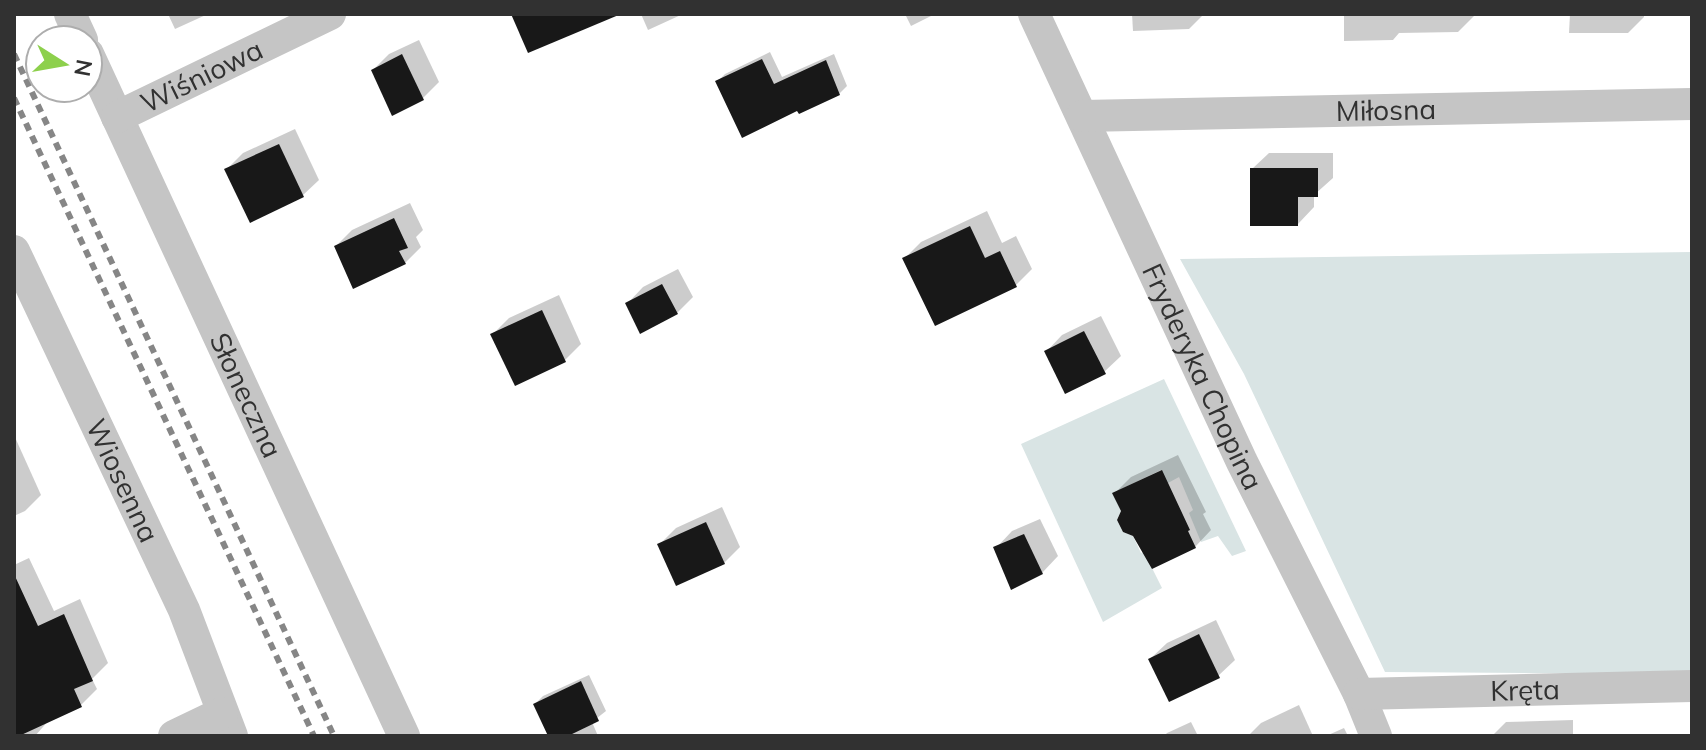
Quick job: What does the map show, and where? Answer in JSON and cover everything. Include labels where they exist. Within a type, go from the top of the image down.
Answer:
[{"type":"street","name":"Wiśniowa","points":[[117,117],[330,14]]},
{"type":"street","name":"Fryderyka Chopina","points":[[1034,14],[1247,471],[1359,694],[1376,736]]},
{"type":"street","name":"Słoneczna","points":[[104,89],[404,736]]},
{"type":"street","name":"Miłosna","points":[[1082,116],[1692,104]]},
{"type":"street","name":"Wiosenna","points":[[14,251],[184,610],[227,725],[174,736]]},
{"type":"street","name":"Kręta","points":[[1359,694],[1692,686]]},
{"type":"shaded area","points":[[1692,252],[1692,674],[1385,672],[1244,374],[1180,259]]},
{"type":"shaded area","points":[[1164,379],[1246,551],[1232,556],[1218,536],[1201,542],[1189,513],[1193,510],[1179,477],[1168,483],[1161,470],[1113,493],[1121,511],[1117,520],[1123,532],[1133,536],[1162,588],[1103,622],[1021,444]]},
{"type":"building","points":[[511,14],[621,14],[528,53]]},
{"type":"building","points":[[402,54],[424,100],[392,116],[371,70]]},
{"type":"building","points":[[762,59],[774,84],[826,60],[840,95],[799,114],[797,111],[742,138],[715,81]]},
{"type":"building","points":[[279,144],[304,197],[250,223],[224,169]]},
{"type":"building","points":[[1250,168],[1318,168],[1318,197],[1298,197],[1298,226],[1250,226]]},
{"type":"building","points":[[394,218],[408,248],[399,251],[406,264],[353,289],[334,246]]},
{"type":"building","points":[[970,226],[985,258],[1000,251],[1017,287],[935,326],[902,258]]},
{"type":"building","points":[[662,284],[678,314],[640,334],[625,303]]},
{"type":"building","points":[[542,310],[566,362],[515,386],[490,334]]},
{"type":"building","points":[[1084,331],[1106,374],[1065,394],[1044,351]]},
{"type":"building","points":[[1162,470],[1196,548],[1152,569],[1133,536],[1123,532],[1117,520],[1121,511],[1112,493]]},
{"type":"building","points":[[706,522],[725,564],[676,586],[657,544]]},
{"type":"building","points":[[1024,534],[1043,574],[1011,590],[993,547]]},
{"type":"building","points":[[14,574],[38,626],[64,614],[93,681],[74,689],[82,707],[19,736],[14,736]]},
{"type":"building","points":[[1199,634],[1220,678],[1169,702],[1148,659]]},
{"type":"building","points":[[581,681],[599,721],[568,736],[548,736],[533,704]]},
{"type":"railway","points":[[14,54],[334,736]]},
{"type":"railway","points":[[14,98],[314,736]]}]
